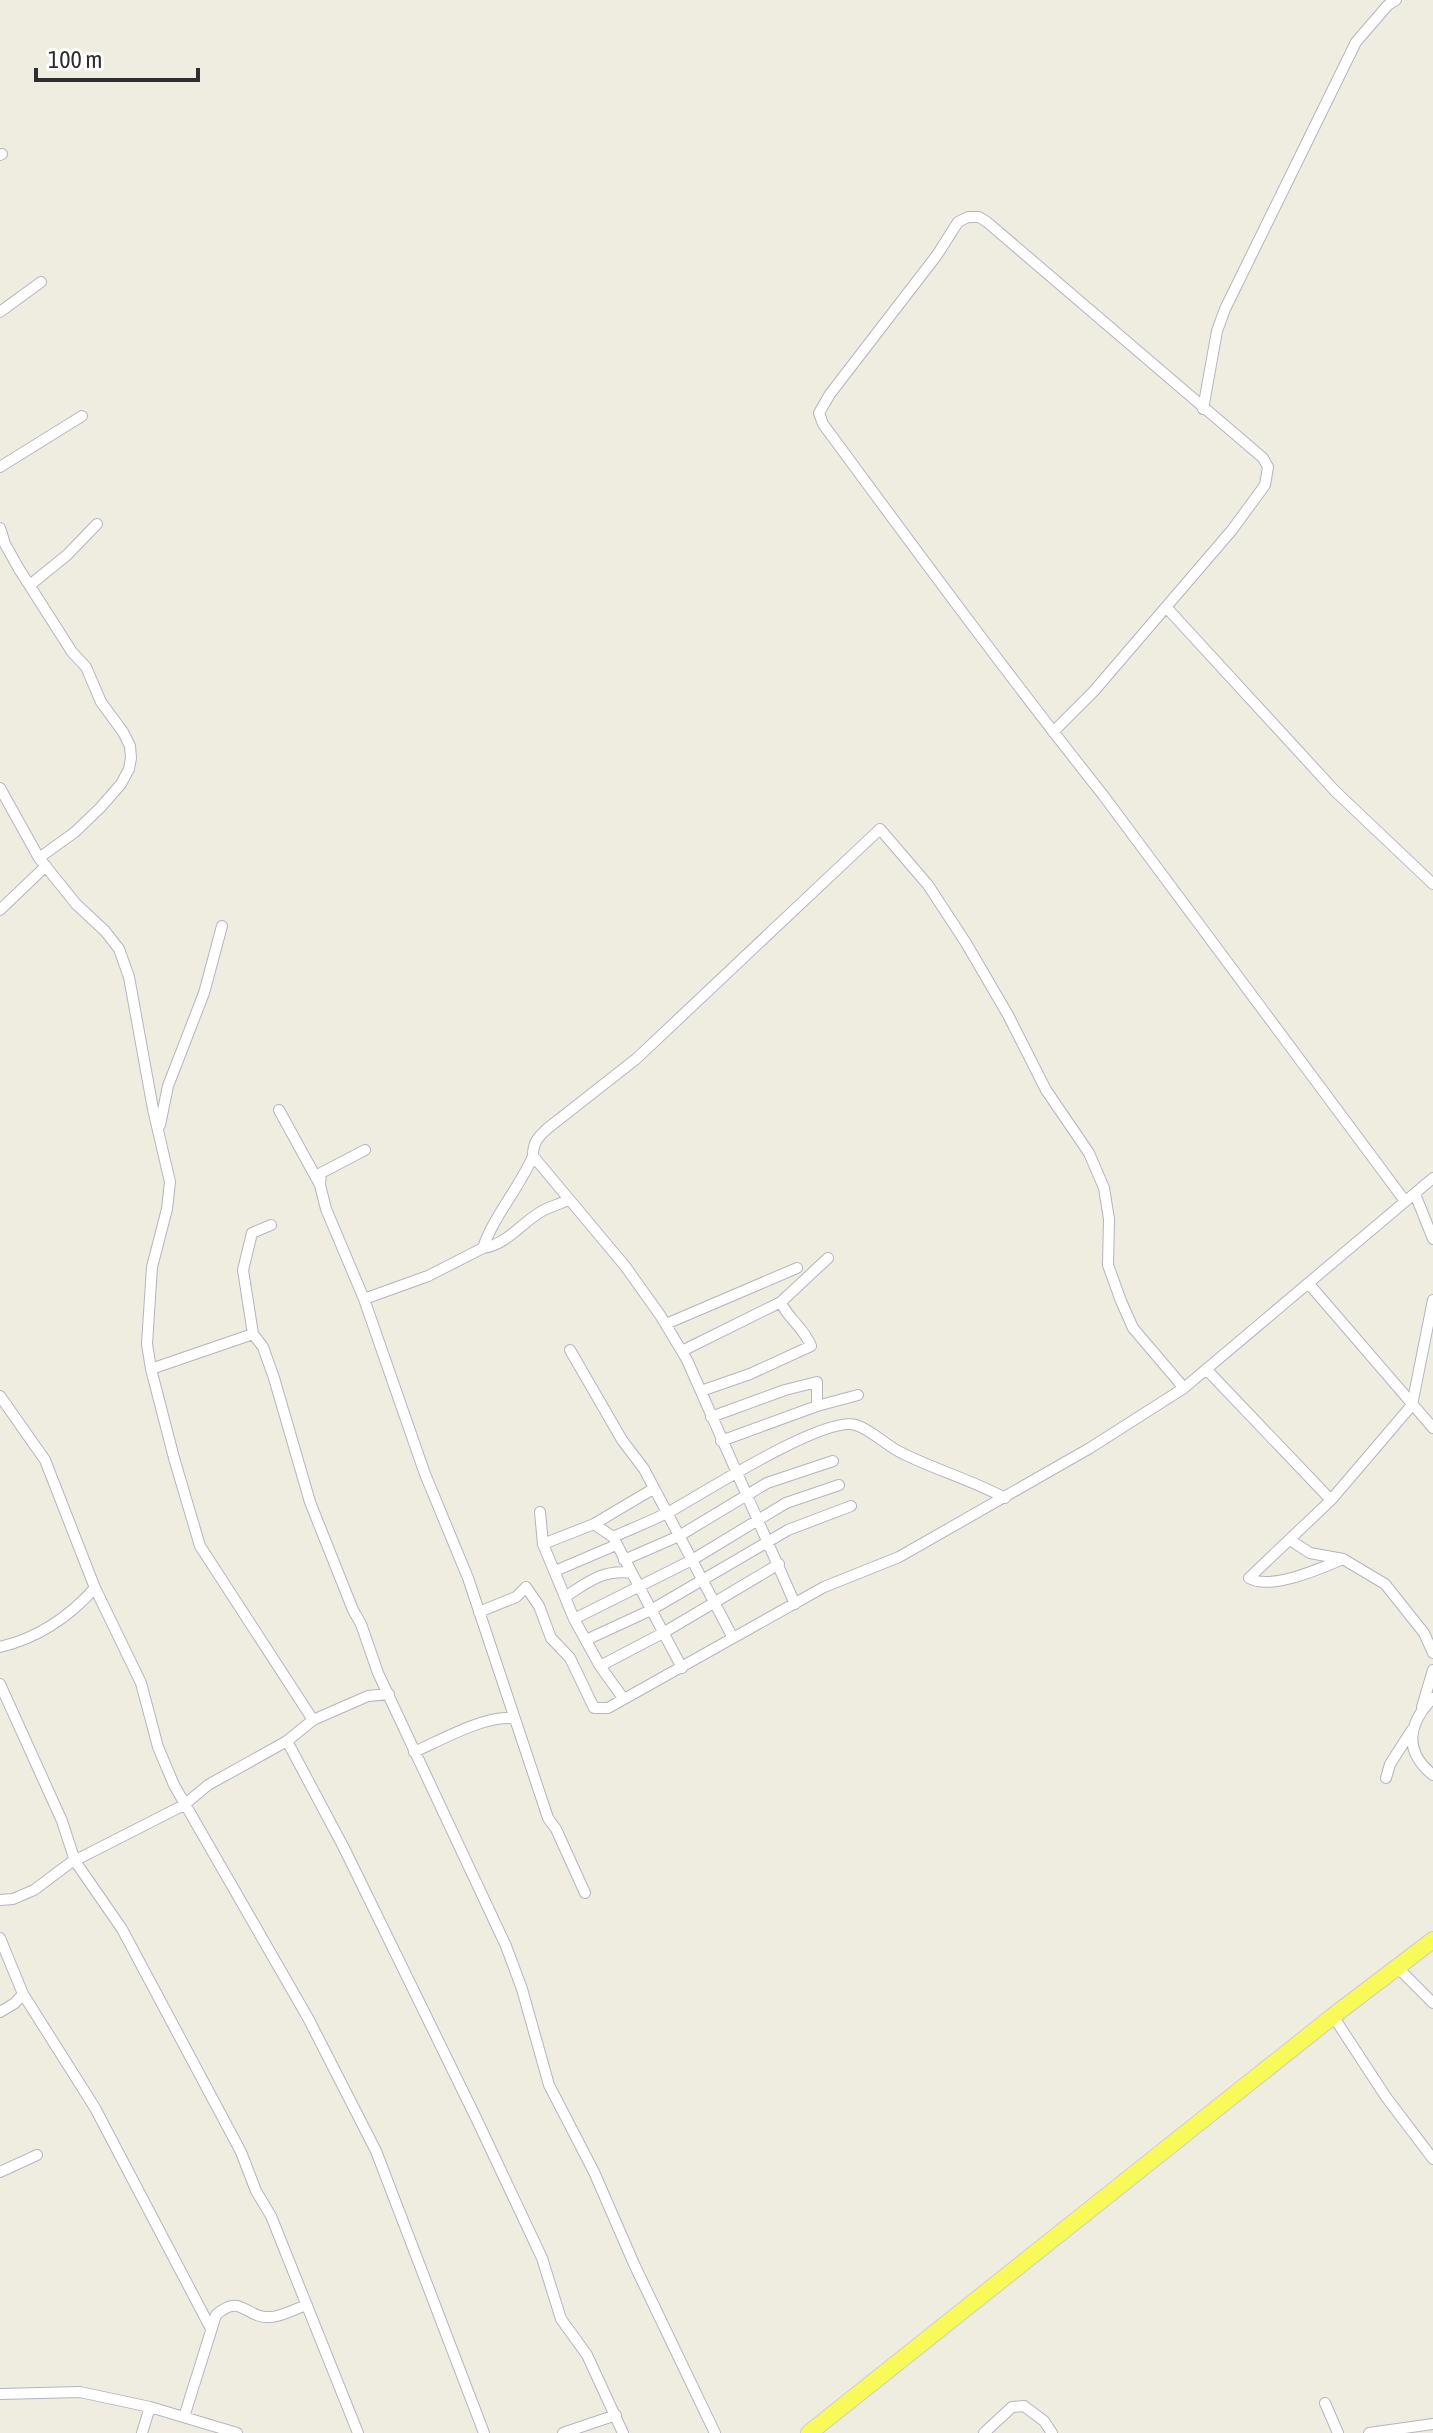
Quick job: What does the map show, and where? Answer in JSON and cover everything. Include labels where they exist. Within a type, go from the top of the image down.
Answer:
[{"type":"main road","points":[[809,2433],[1433,1940]]},
{"type":"street","points":[[1203,409],[1217,331],[1238,281],[1356,42],[1396,0]]},
{"type":"street","points":[[1053,732],[1094,691],[1232,530],[1265,485],[1268,467],[1263,458],[987,222],[979,217],[968,217],[958,222],[937,255],[823,403],[819,413],[823,424],[1053,732],[1103,795],[1405,1201]]},
{"type":"street","points":[[0,312],[41,282]]},
{"type":"street","points":[[0,467],[82,416]]},
{"type":"street","points":[[30,585],[67,555],[97,524]]},
{"type":"street","points":[[0,528],[5,544],[30,585],[72,652],[86,667],[101,702],[130,746],[131,758],[121,784],[42,862],[0,910]]},
{"type":"street","points":[[1166,607],[1335,791],[1433,884]]},
{"type":"street","points":[[0,788],[42,862],[119,949],[129,977],[170,1192],[152,1267],[147,1344],[151,1369],[200,1546],[313,1720]]},
{"type":"street","points":[[483,1248],[533,1156],[537,1138],[636,1059],[880,829],[928,885],[966,943],[1008,1015],[1046,1090],[1089,1153],[1104,1188],[1109,1219],[1108,1265],[1121,1301],[1133,1328],[1184,1388]]},
{"type":"street","points":[[159,1131],[168,1086],[204,993],[222,926]]},
{"type":"street","points":[[279,1110],[320,1185],[326,1209],[364,1299],[425,1474],[479,1612],[548,1818],[585,1893]]},
{"type":"street","points":[[320,1185],[321,1173],[365,1150]]},
{"type":"street","points":[[533,1156],[625,1266],[682,1351],[795,1604]]},
{"type":"street","points":[[479,1612],[516,1597],[526,1587],[539,1606],[551,1638],[570,1658],[594,1708],[608,1708],[795,1604],[855,1573],[899,1557],[1090,1448],[1184,1388],[1433,1178]]},
{"type":"street","points":[[1415,1194],[1433,1239]]},
{"type":"street","points":[[364,1299],[428,1276],[490,1247],[520,1230],[542,1211],[568,1200]]},
{"type":"street","points":[[271,1225],[252,1233],[243,1270],[253,1334],[263,1347],[274,1378],[310,1502],[414,1752],[506,1946],[522,1989],[549,2085],[594,2172],[634,2264],[715,2433]]},
{"type":"street","points":[[682,1351],[781,1302],[828,1258]]},
{"type":"street","points":[[666,1324],[797,1268]]},
{"type":"street","points":[[1309,1284],[1433,1428]]},
{"type":"street","points":[[1343,1559],[1301,1576],[1256,1582],[1249,1578],[1331,1500],[1412,1405],[1433,1300]]},
{"type":"street","points":[[701,1391],[750,1374],[811,1346],[805,1331],[783,1309],[781,1302]]},
{"type":"street","points":[[151,1369],[253,1334]]},
{"type":"street","points":[[570,1350],[622,1440],[644,1469],[733,1638]]},
{"type":"street","points":[[1206,1369],[1331,1500]]},
{"type":"street","points":[[711,1417],[817,1382],[817,1406]]},
{"type":"street","points":[[721,1441],[817,1406],[858,1395]]},
{"type":"street","points":[[0,1396],[45,1460],[95,1588],[131,1658],[158,1747],[184,1805],[308,2018],[376,2151],[484,2433]]},
{"type":"street","points":[[555,1571],[736,1475],[743,1467],[797,1441],[843,1426],[855,1425],[939,1471],[977,1483],[1005,1498]]},
{"type":"street","points":[[624,1560],[679,1536],[746,1494],[791,1473],[833,1461]]},
{"type":"street","points":[[574,1619],[692,1560],[786,1503],[839,1485]]},
{"type":"street","points":[[543,1544],[594,1524],[653,1489]]},
{"type":"street","points":[[586,1640],[651,1610],[788,1530],[851,1506]]},
{"type":"street","points":[[540,1512],[543,1544],[574,1619],[600,1666],[623,1698]]},
{"type":"street","points":[[611,1514],[614,1541]]},
{"type":"street","points":[[594,1524],[614,1541],[682,1668]]},
{"type":"street","points":[[1290,1540],[1310,1553],[1343,1559],[1385,1584],[1424,1633],[1433,1653]]},
{"type":"street","points":[[600,1666],[714,1604],[779,1564]]},
{"type":"street","points":[[565,1597],[602,1575],[632,1573]]},
{"type":"street","points":[[0,1647],[29,1638],[53,1625],[74,1611],[95,1588]]},
{"type":"street","points":[[1386,1778],[1390,1764],[1412,1730],[1433,1670]]},
{"type":"street","points":[[0,1684],[58,1810],[75,1861],[122,1929],[223,2114],[256,2191],[271,2216],[358,2433]]},
{"type":"street","points":[[0,1901],[34,1890],[75,1861],[184,1805],[208,1785],[287,1741],[313,1720],[368,1696],[389,1694]]},
{"type":"street","points":[[1420,1711],[1433,1698]]},
{"type":"street","points":[[414,1752],[490,1721],[508,1717],[514,1719]]},
{"type":"street","points":[[1412,1730],[1413,1749],[1424,1768],[1433,1775]]},
{"type":"street","points":[[287,1741],[344,1848],[510,2189],[542,2258],[561,2319],[587,2355],[623,2433]]},
{"type":"street","points":[[0,1938],[23,1994],[95,2108],[210,2327]]},
{"type":"street","points":[[1398,1968],[1433,2003]]},
{"type":"street","points":[[0,2012],[23,1994]]},
{"type":"street","points":[[1333,2016],[1386,2097],[1433,2159]]},
{"type":"street","points":[[0,2172],[37,2155]]},
{"type":"street","points":[[184,2417],[216,2315],[225,2307],[246,2308],[271,2318],[307,2305]]},
{"type":"street","points":[[0,2394],[80,2392],[150,2407],[237,2433]]},
{"type":"street","points":[[1325,2403],[1338,2433]]},
{"type":"street","points":[[984,2433],[1012,2407],[1024,2406],[1044,2421],[1052,2433]]},
{"type":"street","points":[[142,2433],[150,2407]]},
{"type":"street","points":[[563,2433],[616,2415]]},
{"type":"street","points":[[1369,2433],[1433,2424]]}]
